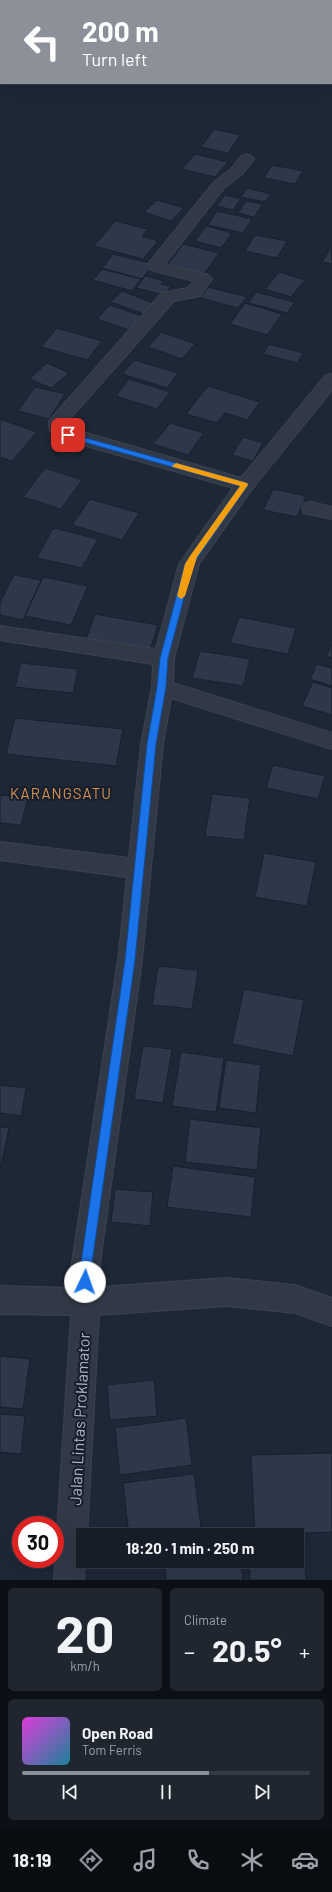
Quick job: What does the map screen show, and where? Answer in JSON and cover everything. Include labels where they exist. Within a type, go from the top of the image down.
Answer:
[{"type":"street","points":[[245,485],[68,435],[58,430],[56,426],[58,421],[168,297],[194,292],[204,279],[161,268],[156,266],[156,264],[219,185],[236,172],[246,159]]},
{"type":"street","name":"Jalan Lintas Proklamator","points":[[69,1580],[86,1282],[130,960],[152,744],[162,687],[164,658],[190,564],[245,485],[331,383]]},
{"type":"street","points":[[311,508],[332,513]]},
{"type":"street","points":[[0,633],[164,658]]},
{"type":"street","points":[[162,687],[332,740]]},
{"type":"street","points":[[0,850],[139,869]]},
{"type":"street","points":[[0,1300],[86,1282],[226,1292],[295,1299],[332,1312]]},
{"type":"building","points":[[214,129],[240,135],[228,153],[201,147]]},
{"type":"building","points":[[195,154],[228,162],[215,177],[182,169]]},
{"type":"building","points":[[272,165],[303,171],[295,184],[264,178]]},
{"type":"building","points":[[247,188],[271,194],[265,202],[241,197]]},
{"type":"building","points":[[225,195],[241,199],[233,210],[217,206]]},
{"type":"building","points":[[157,200],[184,208],[171,221],[144,212]]},
{"type":"building","points":[[246,201],[263,204],[254,217],[238,213]]},
{"type":"building","points":[[217,211],[252,219],[243,233],[208,225]]},
{"type":"building","points":[[115,221],[148,229],[142,236],[158,241],[143,259],[94,246]]},
{"type":"building","points":[[206,226],[232,233],[221,248],[195,241]]},
{"type":"building","points":[[255,235],[287,241],[277,258],[245,251]]},
{"type":"building","points":[[183,244],[219,253],[204,274],[168,264]]},
{"type":"building","points":[[331,247],[332,264],[322,262]]},
{"type":"building","points":[[113,254],[153,264],[142,279],[102,268]]},
{"type":"building","points":[[102,269],[141,279],[132,291],[93,280]]},
{"type":"building","points":[[279,272],[305,280],[291,297],[265,289]]},
{"type":"building","points":[[145,276],[164,281],[161,284],[171,286],[164,295],[136,288]]},
{"type":"building","points":[[208,287],[247,297],[238,308],[200,298]]},
{"type":"building","points":[[122,291],[156,304],[146,315],[111,302]]},
{"type":"building","points":[[256,292],[295,302],[287,313],[249,303]]},
{"type":"building","points":[[245,303],[282,314],[267,335],[230,324]]},
{"type":"building","points":[[110,305],[145,317],[132,331],[97,319]]},
{"type":"building","points":[[57,328],[102,341],[87,360],[41,347]]},
{"type":"building","points":[[161,332],[195,344],[182,359],[148,347]]},
{"type":"building","points":[[269,344],[303,353],[297,363],[263,354]]},
{"type":"building","points":[[134,360],[178,373],[167,388],[122,374]]},
{"type":"building","points":[[47,363],[69,373],[51,388],[29,379]]},
{"type":"building","points":[[129,379],[170,392],[157,409],[116,396]]},
{"type":"building","points":[[208,386],[260,402],[247,420],[225,413],[217,423],[186,414]]},
{"type":"building","points":[[35,387],[65,394],[49,419],[18,411]]},
{"type":"building","points":[[0,419],[37,432],[12,461],[0,457]]},
{"type":"building","points":[[170,423],[204,433],[188,455],[153,444]]},
{"type":"building","points":[[243,437],[263,443],[253,461],[232,455]]},
{"type":"building","points":[[45,468],[82,480],[61,509],[23,497]]},
{"type":"building","points":[[273,489],[306,496],[297,517],[263,510]]},
{"type":"building","points":[[90,499],[139,513],[122,540],[72,525]]},
{"type":"building","points":[[53,528],[98,539],[82,568],[37,558]]},
{"type":"building","points":[[14,575],[41,580],[23,620],[0,615],[0,603]]},
{"type":"building","points":[[43,577],[88,586],[71,625],[25,616]]},
{"type":"building","points":[[95,614],[158,625],[150,650],[86,639]]},
{"type":"building","points":[[239,617],[296,628],[288,654],[230,643]]},
{"type":"building","points":[[332,645],[332,658],[326,656]]},
{"type":"building","points":[[200,651],[250,659],[243,686],[192,678]]},
{"type":"building","points":[[21,663],[78,669],[73,693],[15,687]]},
{"type":"building","points":[[317,664],[332,668],[332,686],[310,679]]},
{"type":"building","points":[[313,682],[332,688],[332,715],[302,706]]},
{"type":"building","points":[[15,718],[123,729],[116,766],[6,754]]},
{"type":"building","points":[[273,765],[325,776],[318,799],[266,788]]},
{"type":"building","points":[[212,794],[250,798],[244,840],[205,836]]},
{"type":"building","points":[[0,795],[28,798],[21,825],[0,823]]},
{"type":"building","points":[[264,853],[316,862],[307,906],[255,897]]},
{"type":"building","points":[[158,966],[198,970],[192,1009],[152,1005]]},
{"type":"building","points":[[244,989],[304,1000],[293,1056],[232,1044]]},
{"type":"building","points":[[143,1046],[172,1049],[163,1103],[134,1099]]},
{"type":"building","points":[[181,1052],[224,1058],[216,1112],[172,1106]]},
{"type":"building","points":[[226,1060],[261,1065],[256,1113],[219,1108]]},
{"type":"building","points":[[0,1085],[26,1088],[21,1116],[0,1113]]},
{"type":"building","points":[[190,1119],[261,1128],[257,1170],[185,1162]]},
{"type":"building","points":[[0,1127],[9,1128],[0,1170]]},
{"type":"building","points":[[173,1166],[255,1177],[251,1217],[167,1207]]},
{"type":"building","points":[[115,1189],[153,1192],[150,1226],[111,1222]]},
{"type":"building","points":[[0,1356],[30,1359],[23,1409],[0,1407]]},
{"type":"building","points":[[154,1380],[157,1416],[110,1420],[107,1385]]},
{"type":"building","points":[[0,1414],[25,1416],[21,1454],[0,1452]]},
{"type":"building","points":[[186,1418],[192,1465],[120,1475],[115,1428]]},
{"type":"building","points":[[332,1453],[332,1532],[304,1533],[304,1528],[255,1528],[251,1455]]},
{"type":"building","points":[[194,1474],[201,1528],[128,1528],[123,1483]]},
{"type":"building","points":[[304,1555],[306,1580],[250,1580],[249,1568],[304,1568]]},
{"type":"building","points":[[165,1568],[242,1568],[243,1580],[166,1580]]},
{"type":"slow traffic","points":[[176,466],[245,485],[194,556],[190,564],[181,596]]},
{"type":"district","name":"KARANGSATU","points":[[61,793]]},
{"type":"route","points":[[68,435],[245,485],[194,556],[190,564],[164,658],[162,687],[152,744],[130,960],[86,1263],[85,1282]]}]
